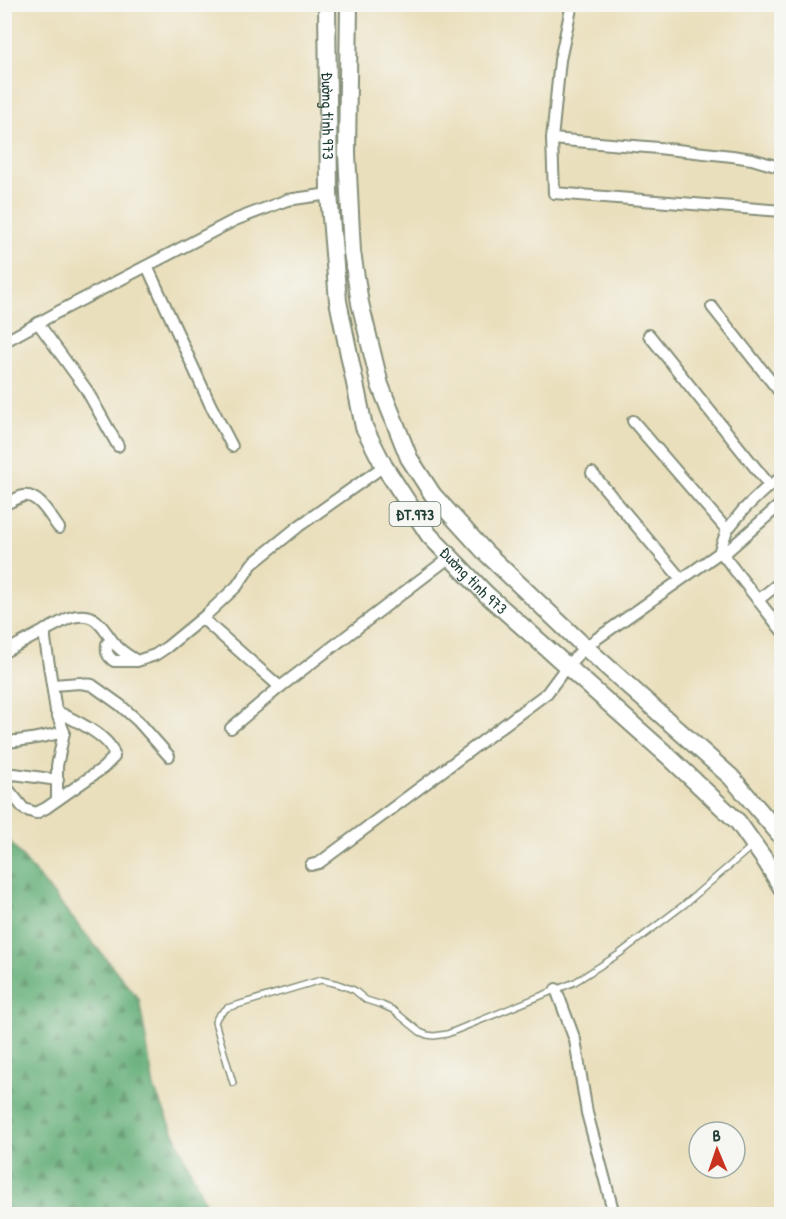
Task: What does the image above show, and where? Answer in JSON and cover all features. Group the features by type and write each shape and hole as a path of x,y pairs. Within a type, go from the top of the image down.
{"main road":[{"name":"Đường tỉnh 973","path":"327,4 329,194 338,301 364,427 384,466 429,536 486,594 667,755 738,822 782,888"},
{"name":"Đường tỉnh 973","path":"349,4 346,153 352,252 360,303 380,385 409,458 433,495 485,552 585,647 731,777 782,837"},
{"path":"330,211 350,211"}],"street":[{"path":"572,4 560,60 552,139 554,193 782,211"},
{"path":"552,139 732,156 782,168"},
{"path":"5,339 235,220 287,200 329,194"},
{"path":"147,266 210,404 232,446"},
{"path":"712,307 782,395"},
{"path":"38,323 86,389 118,446"},
{"path":"649,336 771,486"},
{"path":"633,421 727,530"},
{"path":"4,652 69,618 80,615 91,616 105,629 115,644 107,644 106,652 114,662 137,661 155,655 206,615 237,586 252,564 299,526 384,466"},
{"path":"592,472 681,579"},
{"path":"721,554 727,530 744,509 782,477"},
{"path":"4,505 25,496 31,496 39,502 59,528"},
{"path":"311,865 319,863 547,693 585,647 681,579 721,554 782,503"},
{"path":"721,554 782,631"},
{"path":"231,728 280,687 450,557"},
{"path":"758,600 782,581"},
{"path":"204,620 280,687"},
{"path":"45,630 56,711 64,732 57,766 57,800"},
{"path":"53,685 80,682 92,685 138,721 169,756"},
{"path":"56,711 90,729 107,742 114,752 114,757 103,768 36,813 24,809 4,783 6,778 14,774 58,780"},
{"path":"4,742 46,737 64,732"},
{"path":"556,989 575,1040 588,1113 614,1215"}],"lane":[{"path":"233,1083 215,1022 227,1008 321,980 354,990 366,1000 393,1010 427,1035 447,1034 575,982 619,954 685,904 754,844"}],"green space":[{"path":"5,836 139,999 154,1088 210,1214 5,1214"}]}
